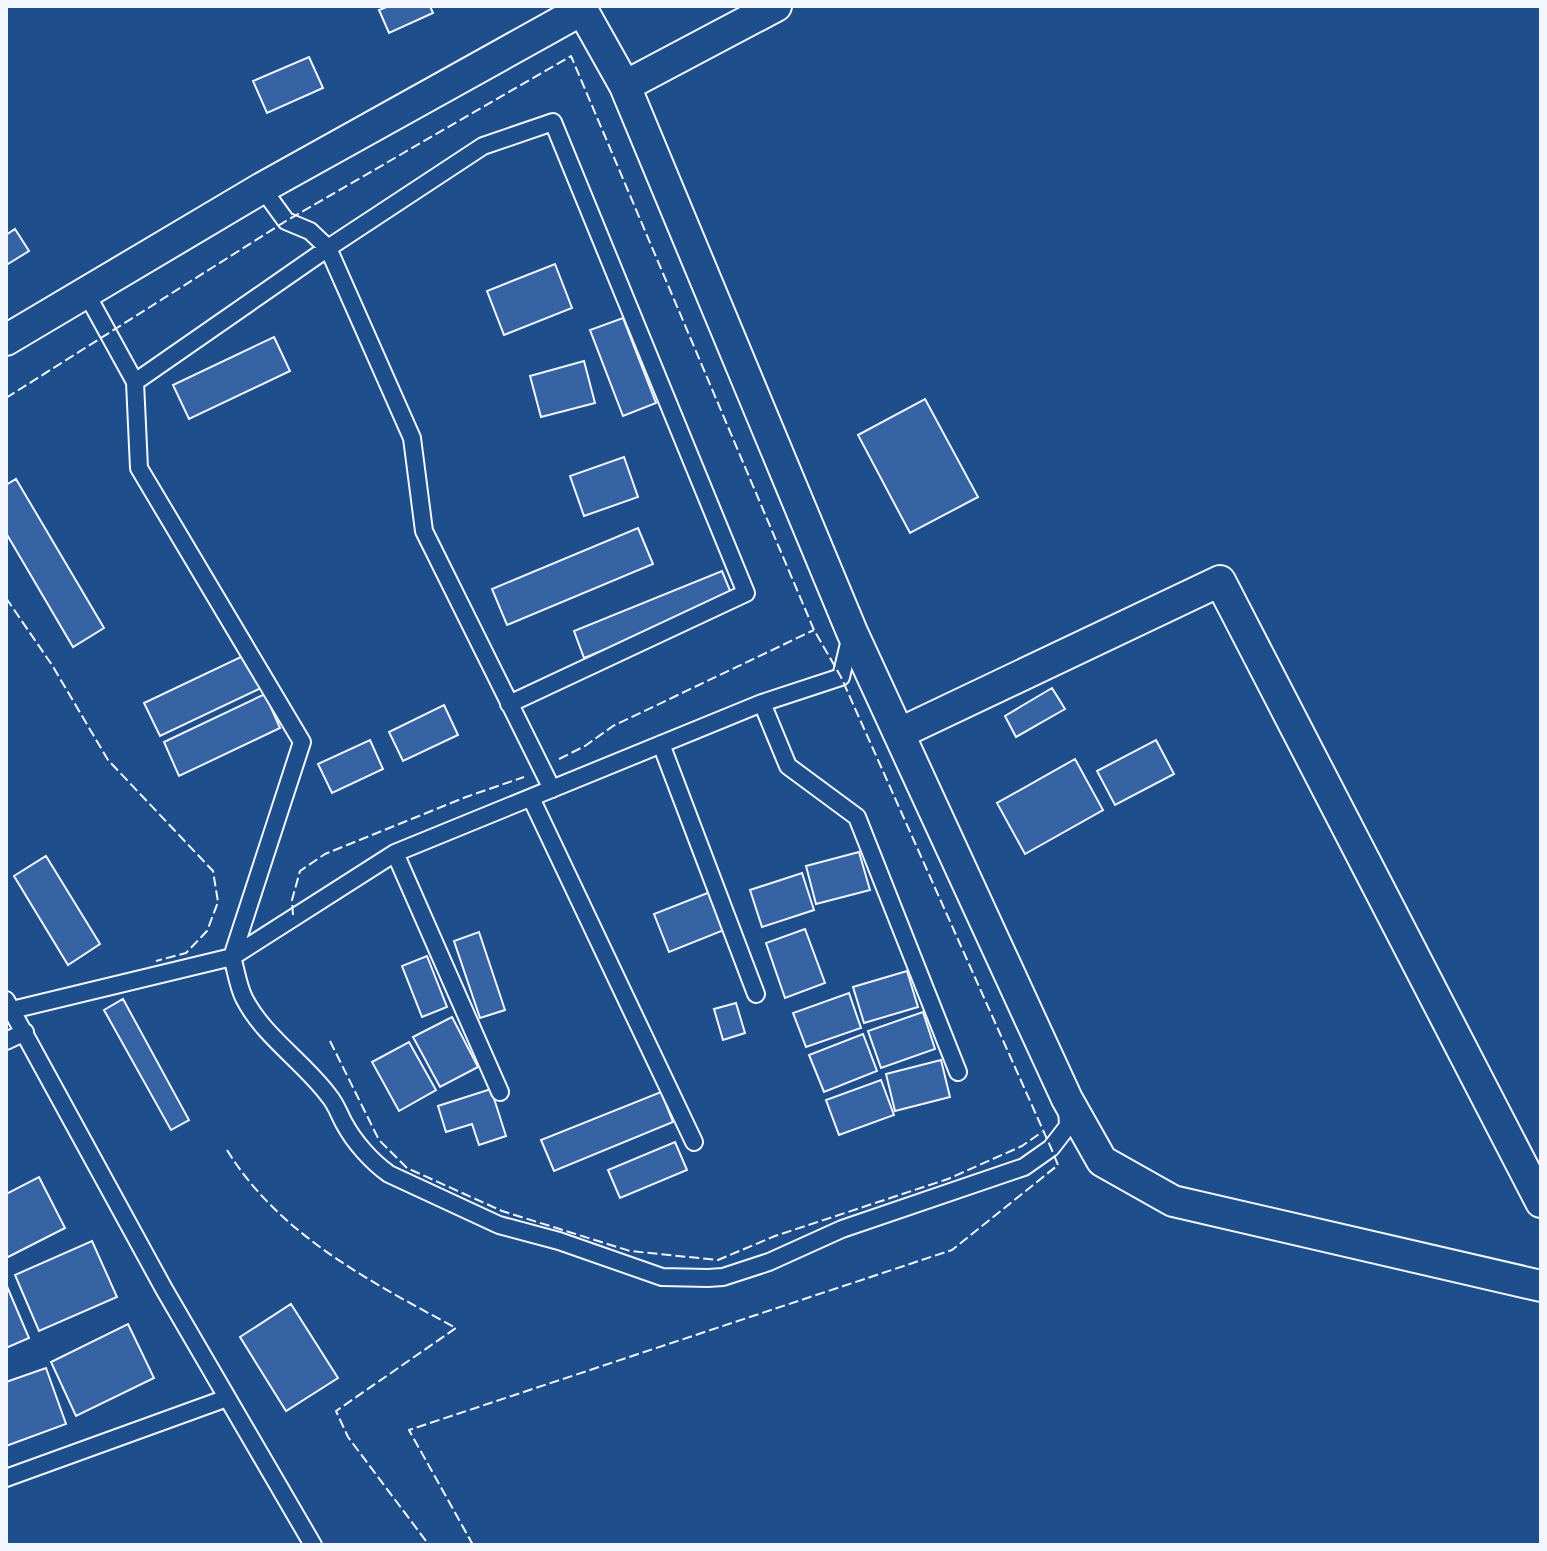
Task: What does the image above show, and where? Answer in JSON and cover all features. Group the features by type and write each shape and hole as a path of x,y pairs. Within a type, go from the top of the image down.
{"street":[{"path":"625,86 776,6"},
{"path":"6,340 262,188 581,8 625,86 852,632 1067,1099 1102,1161 1173,1201 1541,1286"},
{"path":"900,733 1220,581 1541,1202"}],"lane":[{"path":"135,382 328,248 483,146 553,122 746,593 509,704"},
{"path":"262,188 286,221 310,231 328,248 412,438 424,531 552,789"},
{"path":"85,291 135,382 139,468 302,742 232,957 245,1001 275,1040 299,1060 332,1099 345,1127 376,1164 389,1174 499,1225 559,1241 662,1277 693,1279 732,1274 769,1262 842,1229 1024,1167 1051,1148 1068,1126 1067,1099"},
{"path":"313,1545 157,1276 9,1005 232,957 395,853 762,703 841,677 852,632"},
{"path":"762,703 788,766 857,817 958,1072"},
{"path":"661,744 756,994"},
{"path":"531,798 694,1142"},
{"path":"395,853 500,1092"},
{"path":"6,1041 25,1032"},
{"path":"6,1478 227,1398"}],"building":[{"path":"389,6 430,6 433,13 389,33 379,10"},
{"path":"309,57 323,88 267,113 253,81"},
{"path":"15,229 29,251 8,264 6,235"},
{"path":"555,264 572,308 504,335 487,291"},
{"path":"623,318 656,403 623,416 590,330"},
{"path":"274,337 290,371 189,419 173,385"},
{"path":"584,361 595,403 541,417 530,376"},
{"path":"925,399 978,497 910,533 858,435"},
{"path":"624,457 638,497 584,516 570,476"},
{"path":"16,479 104,628 73,647 6,533 6,485"},
{"path":"638,528 653,564 507,625 492,589"},
{"path":"722,571 733,598 584,658 574,631"},
{"path":"245,655 261,688 160,736 144,703"},
{"path":"1052,688 1065,709 1016,737 1005,716"},
{"path":"265,694 280,728 179,776 164,742"},
{"path":"444,705 458,735 403,761 389,732"},
{"path":"370,740 383,769 332,793 318,764"},
{"path":"1156,740 1174,774 1115,805 1097,771"},
{"path":"1075,759 1103,810 1025,854 997,803"},
{"path":"859,852 870,890 816,904 806,866"},
{"path":"46,856 100,944 68,965 14,876"},
{"path":"802,873 814,910 762,927 750,890"},
{"path":"710,892 724,930 669,952 654,914"},
{"path":"805,929 825,983 785,998 766,943"},
{"path":"479,932 505,1010 480,1018 454,941"},
{"path":"427,956 447,1007 422,1017 402,966"},
{"path":"907,971 918,1007 864,1023 853,987"},
{"path":"849,993 861,1028 806,1047 793,1013"},
{"path":"123,999 189,1120 171,1130 104,1010"},
{"path":"736,1003 745,1033 723,1040 714,1009"},
{"path":"923,1012 935,1049 881,1068 868,1031"},
{"path":"452,1017 478,1067 440,1087 413,1037"},
{"path":"863,1034 877,1071 824,1092 809,1055"},
{"path":"409,1042 436,1090 399,1111 372,1062"},
{"path":"941,1060 950,1097 895,1111 886,1074"},
{"path":"881,1080 894,1115 839,1135 826,1100"},
{"path":"491,1089 506,1136 479,1145 472,1124 446,1132 438,1106"},
{"path":"661,1092 673,1122 554,1171 541,1140"},
{"path":"675,1142 687,1170 620,1198 608,1170"},
{"path":"39,1177 65,1228 6,1258 6,1194"},
{"path":"92,1241 117,1297 39,1331 15,1275"},
{"path":"6,1284 29,1338 6,1348"},
{"path":"291,1304 338,1378 286,1411 240,1337"},
{"path":"128,1324 154,1378 76,1416 51,1362"},
{"path":"46,1368 66,1424 6,1446 6,1382"}],"fence":[{"path":"6,398 286,221 571,56 814,630 841,677 1058,1165 952,1250 409,1430 473,1545"},
{"path":"6,598 52,665 108,760 213,871 218,902 207,931 186,953 156,961"},
{"path":"559,759 585,746 613,726 814,630"},
{"path":"293,915 292,900 300,871 325,854 524,777"},
{"path":"330,1041 379,1140 407,1168 502,1211 630,1251 718,1260 775,1236 948,1179 1022,1146 1042,1132"},
{"path":"227,1150 248,1180 300,1232 360,1274 456,1328 336,1411 348,1437 429,1545"}]}
